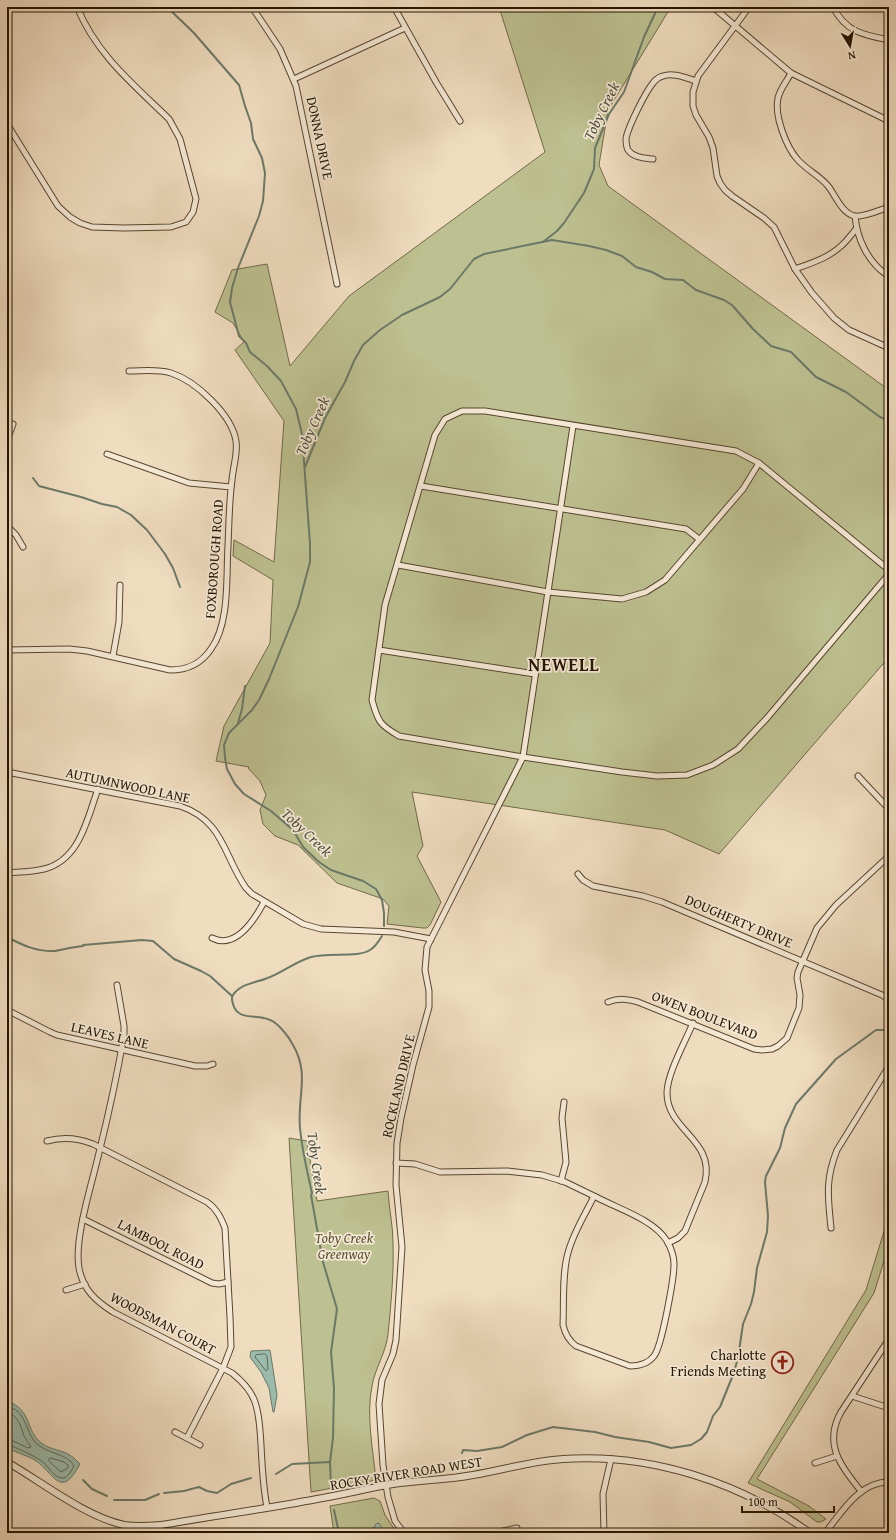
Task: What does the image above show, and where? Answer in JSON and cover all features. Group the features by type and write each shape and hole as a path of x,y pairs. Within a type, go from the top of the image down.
{"street":[{"path":"7,124 58,206 80,224 92,227 171,227 182,224 189,219 193,212 196,199 184,150 175,128 169,119 105,55 88,30 76,7"},
{"name":"DONNA DRIVE","path":"252,7 276,41 294,79 337,284"},
{"path":"394,7 460,121"},
{"path":"713,7 791,73 810,84 889,121"},
{"path":"749,7 696,81 693,96 698,119 713,148 720,183 732,196 764,218 774,227 796,269 812,293 834,318 849,330 889,348"},
{"path":"833,7 844,23 853,30 889,40"},
{"path":"294,79 405,28"},
{"path":"791,73 778,95 777,108 780,123 787,141 798,160 823,180 846,212 855,216 889,207"},
{"path":"653,160 633,155 628,150 626,142 630,127 651,86 654,81 665,75 674,75 696,81"},
{"path":"855,216 856,229 861,241 874,264 887,274"},
{"path":"796,269 820,260 834,252 843,245 856,229"},
{"name":"FOXBOROUGH ROAD","path":"7,650 87,651 170,670 179,670 200,662 211,649 221,629 224,612 231,487 236,441 230,425 212,400 198,388 179,376 162,372 129,371"},
{"path":"889,570 759,463 736,451 485,411 462,411 445,419 435,435 385,605 372,700 376,714 384,727 399,736 523,757 657,776 687,775 713,765 738,749 767,718 889,574"},
{"path":"7,440 13,424"},
{"name":"ROCKLAND DRIVE","path":"404,1533 396,1521 392,1511 386,1486 379,1404 382,1380 396,1340 400,1305 402,1247 398,1207 396,1163 397,1143 413,1065 429,1007 429,991 425,970 427,947 523,757 573,426"},
{"path":"107,454 189,483 231,487"},
{"path":"398,565 548,592 622,599 646,592 665,580 743,489 759,463"},
{"path":"420,486 686,529 699,539"},
{"path":"7,526 16,535 23,547"},
{"path":"113,656 119,622 120,585"},
{"path":"379,650 535,674"},
{"name":"AUTUMNWOOD LANE","path":"7,772 180,806 190,810 202,817 214,828 246,888 264,902 303,924 321,929 394,932 431,939"},
{"path":"858,776 889,809"},
{"path":"7,873 44,870 65,859 80,838 98,789"},
{"name":"OWEN BOULEVARD","path":"608,1002 626,999 638,1002 754,1049 768,1050 778,1046 787,1038 799,1008 800,995 797,978 810,942 826,916 836,905 889,856"},
{"name":"DOUGHERTY DRIVE","path":"578,874 583,880 593,886 623,891 662,902 882,995 889,1000"},
{"path":"212,938 225,941 242,932 255,917 264,902"},
{"name":"WOODSMAN COURT","path":"117,985 124,1026 121,1049 101,1147 79,1238 79,1269 90,1294 98,1303 223,1368 240,1380 249,1391 255,1402 259,1424 267,1508"},
{"name":"LEAVES LANE","path":"7,1010 50,1032 195,1066 207,1066 213,1064"},
{"path":"668,1242 678,1238 685,1231 707,1175 706,1162 701,1149 674,1117 667,1098 669,1082 693,1023"},
{"path":"831,1228 828,1183 832,1162 837,1150 889,1066"},
{"path":"561,1181 566,1162 562,1118 564,1102"},
{"path":"46,1141 73,1138 101,1147 207,1202 214,1207 225,1228 231,1340 229,1352 223,1368 187,1438"},
{"path":"396,1163 415,1164 440,1172 525,1172 542,1175 561,1181 594,1196 652,1226 668,1242 672,1252 674,1267 660,1346 654,1356 644,1364 637,1366 630,1366 576,1346 568,1338 563,1325 567,1259 572,1242 594,1196"},
{"name":"LAMBOOL ROAD","path":"84,1219 212,1283 219,1284 228,1282"},
{"path":"66,1290 85,1284"},
{"path":"861,1491 842,1466 837,1456 833,1437 835,1425 889,1339"},
{"path":"852,1396 889,1408"},
{"path":"175,1432 200,1445"},
{"path":"815,1463 837,1456"},
{"name":"ROCKY RIVER ROAD WEST","path":"7,1462 71,1501 102,1517 112,1522 131,1526 158,1525 267,1508 420,1480 474,1475 506,1467 554,1460 590,1458 611,1459 650,1464 679,1470 710,1480 760,1502 788,1517 810,1533"},
{"path":"604,1533 603,1494 611,1459"},
{"path":"825,1533 861,1491 877,1484 889,1482"},
{"path":"158,1525 159,1533"},
{"path":"493,1533 517,1528"}],"green space":[{"path":"499,7 671,7 608,110 599,165 608,186 889,390 889,657 719,854 665,830 412,792 423,846 417,856 441,902 430,925 427,928 423,928 387,924 389,906 383,899 337,883 298,845 275,836 263,824 260,810 266,795 260,781 248,768 249,767 216,761 224,726 270,643 273,580 233,556 234,540 274,562 284,421 235,350 244,342 233,323 215,312 232,270 267,264 290,366 349,296 545,152"},
{"name":"Toby Creek Greenway","path":"289,1138 307,1141 317,1201 388,1191 393,1236 393,1277 387,1341 373,1379 370,1397 370,1421 376,1480 311,1492"},
{"path":"889,1215 889,1245 874,1293 757,1479 809,1506 826,1519 821,1522 817,1522 790,1502 748,1483 866,1290"},
{"path":"374,1498 380,1501 385,1515 397,1533 334,1533 330,1506"}],"water":[{"path":"270,1350 277,1395 274,1412 269,1388 261,1372 250,1357 251,1351"},
{"path":"12,1403 22,1411 35,1436 42,1444 70,1455 80,1464 67,1481 62,1482 57,1480 33,1459 7,1448 7,1404"},
{"path":"379,1523 385,1533 375,1533 374,1528 376,1524"}],"waterway":[{"name":"Toby Creek","path":"167,7 194,33 239,85 251,123 253,139 262,158 265,173 263,201 259,216 238,268 232,288 230,302 239,336 246,343 250,352 267,366 281,381 296,409 302,434 310,562 298,607 269,679 259,700 252,710 229,733 224,745 227,769 235,784 244,794 271,811 293,830 303,847 319,862 331,870 363,881 376,889 382,900 384,926"},
{"name":"Toby Creek","path":"543,242 557,231 564,223 584,193 594,169 595,148 609,114 624,92 644,37 658,7"},
{"path":"305,467 325,418 363,345 380,330 402,315 440,297 450,289 474,259 484,254 552,240 606,250 622,256 636,267 652,272 665,279 683,280 696,290 724,300 732,305 753,329 771,346 791,352 816,377 846,392 880,417 889,421"},
{"path":"33,478 39,486 117,507 131,515 147,530 165,554 173,568 180,587"},
{"path":"238,723 242,709 245,686"},
{"name":"Toby Creek","path":"331,1487 330,1462 333,1438 334,1388 331,1352 337,1309 323,1262 311,1195 312,1193 302,1144 300,1128 302,1086 301,1066 298,1056 285,1032 274,1022 268,1019 240,1013 236,1010 232,998 239,988 271,977 311,957 358,954 370,950 382,936"},
{"path":"7,937 18,943 48,951 83,945 142,940 153,941 174,959 210,976 232,996"},
{"path":"462,1453 463,1450 477,1451 502,1447 527,1435 553,1427 595,1432 615,1437 649,1442 671,1448 691,1445 701,1439 707,1432 713,1416 720,1407 738,1358 743,1324 751,1304 757,1268 767,1232 768,1216 765,1182 766,1176 780,1148 785,1128 796,1104 836,1059 876,1030 889,1030"},
{"path":"276,1474 292,1464 330,1462"},
{"path":"164,1493 184,1491 199,1487 207,1491 217,1493 231,1484 251,1478"},
{"path":"83,1480 92,1489 107,1496"},
{"path":"114,1500 145,1500 159,1494"},
{"name":"Toby Creek","path":"334,1510 339,1533"}],"place":[{"name":"Charlotte Friends Meeting","path":"782,1363"}],"district":[{"name":"NEWELL","path":"564,664"}]}
